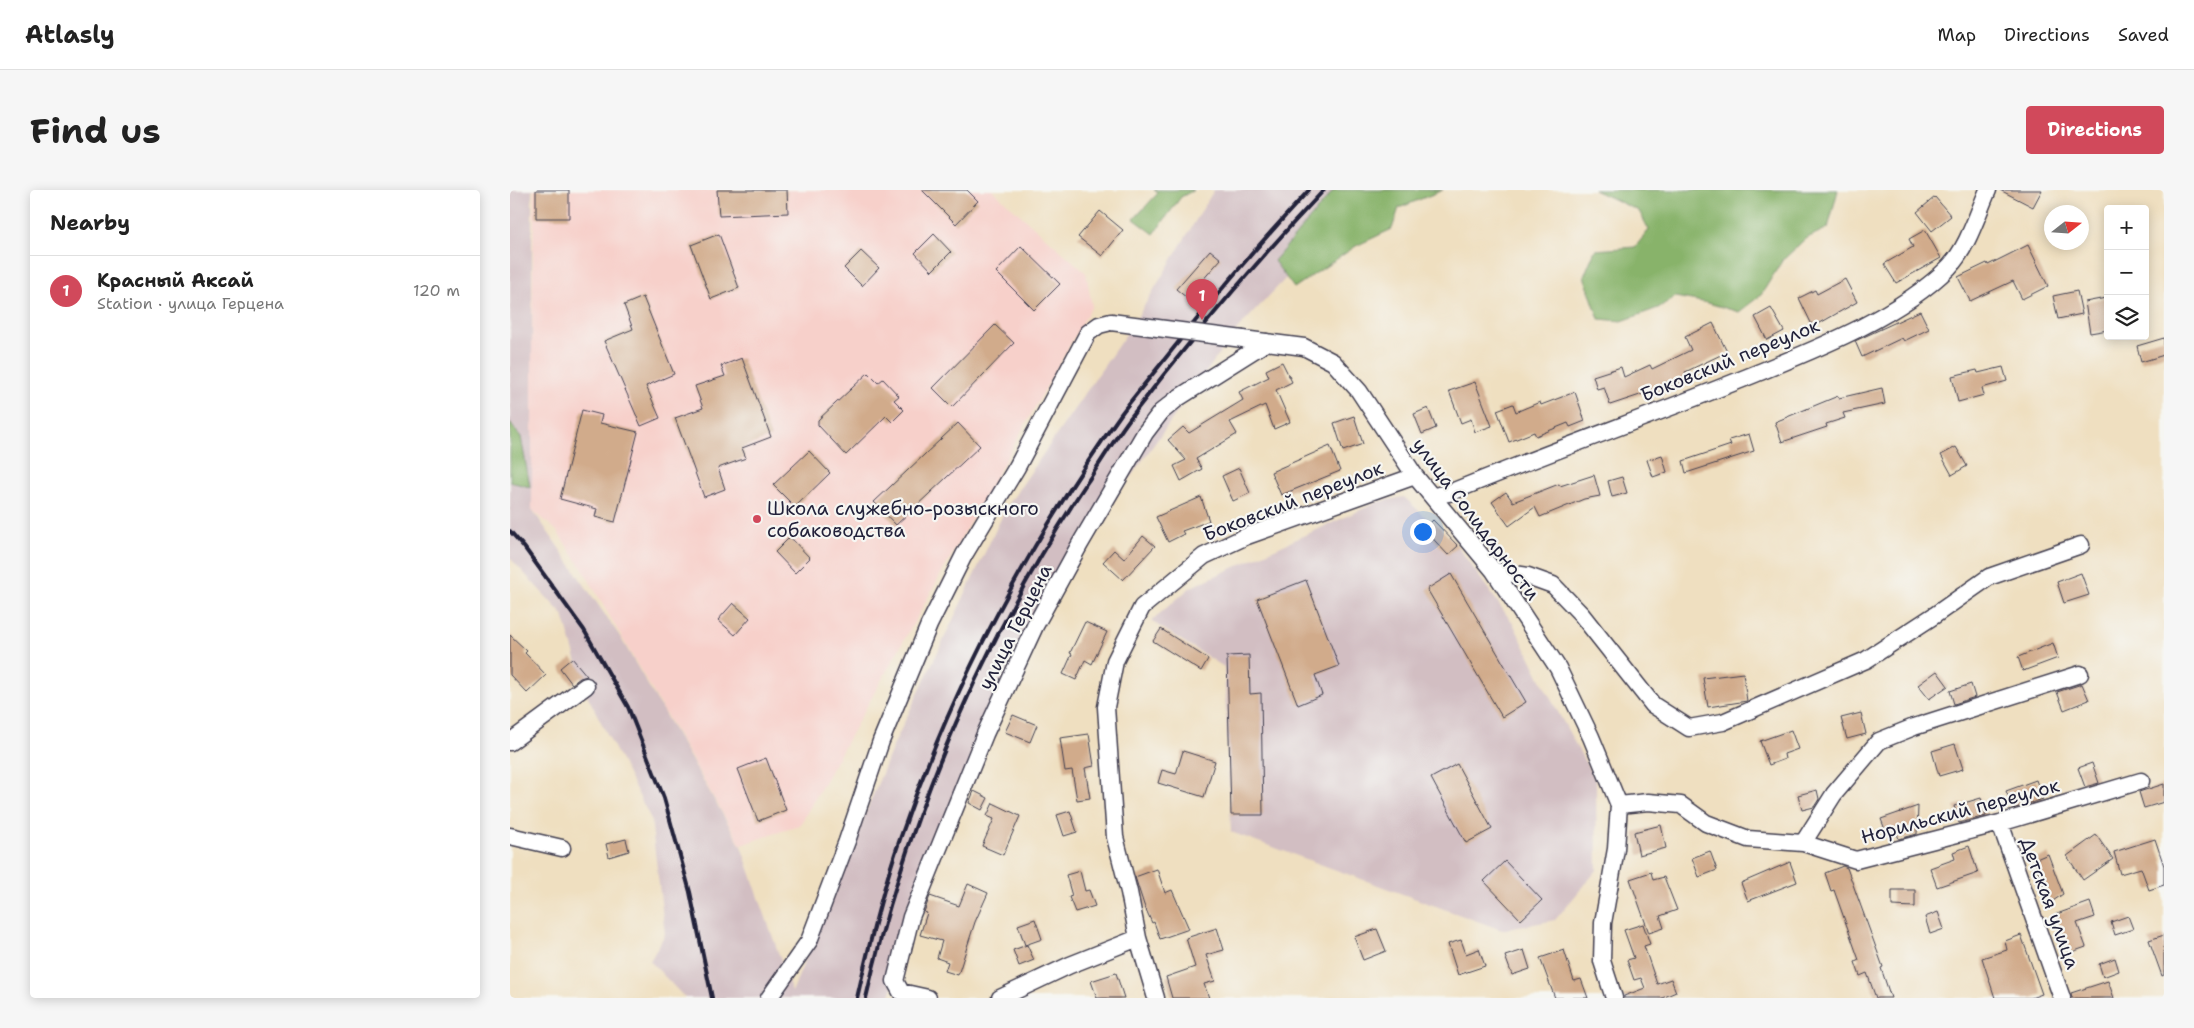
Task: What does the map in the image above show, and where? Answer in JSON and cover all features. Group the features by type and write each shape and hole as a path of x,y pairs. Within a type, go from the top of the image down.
{"street":[{"name":"Боковский переулок","path":"1433,496 1449,493 1711,392 1801,355 1880,316 1924,290 1951,265 1964,245 1988,190"},
{"name":"улица Солидарности","path":"769,998 809,941 847,840 881,740 934,616 964,555 1016,467 1088,334 1099,325 1110,322 1304,347 1333,362 1359,391 1416,476 1494,571 1558,668 1591,737 1619,805 1616,849 1603,923 1602,961 1614,998"},
{"name":"улица Герцена","path":"928,998 901,992 895,981 911,917 986,734 1035,626 1080,544 1145,433 1162,412 1178,398 1267,342"},
{"name":"Боковский переулок","path":"1138,938 1129,892 1115,838 1106,707 1115,661 1142,607 1204,556 1247,536 1416,476"},
{"path":"1494,571 1528,576 1553,585 1581,614 1653,705 1689,728 1723,722 1866,660 1935,615 1988,577 2081,545"},
{"path":"1802,842 1834,794 1879,741 1914,727 2080,674"},
{"path":"510,742 586,686"},
{"name":"Норильский переулок","path":"1619,805 1648,802 1681,805 1706,823 1748,839 1802,842 1856,860 2000,823 2141,781"},
{"name":"Детская улица","path":"2000,823 2062,998"},
{"path":"510,836 562,848"},
{"path":"1000,998 1070,965 1138,938 1156,998"}],"shaded area":[{"path":"510,190 532,190 532,509 619,635 741,846 792,992 894,744 1006,508 1135,321 1214,190 1369,190 1234,333 1081,546 965,778 889,998 685,998 650,961 665,934 651,819 586,693 563,615 510,558"},
{"name":"Школа служебно-розыскного собаководства","path":"534,190 992,190 1086,273 1092,306 800,825 741,845 582,568 556,530 530,508"},
{"path":"1404,497 1458,547 1514,625 1545,688 1596,782 1597,870 1555,920 1502,930 1231,832 1224,667 1151,621 1191,587 1378,502"}],"green space":[{"path":"1154,190 1194,190 1181,197 1154,234 1134,219 1158,193"},
{"path":"1334,190 1443,190 1399,208 1392,229 1356,246 1294,288 1274,261"},
{"path":"1594,190 1838,190 1828,228 1805,239 1782,261 1761,295 1739,312 1708,303 1675,297 1658,308 1622,321 1599,319 1584,276 1595,250 1635,247 1649,230 1639,211"},
{"path":"510,423 521,437 530,487 510,482"}],"building":[{"path":"536,190 569,190 569,218 536,218"},
{"path":"717,190 787,190 788,213 719,216"},
{"path":"922,190 967,190 978,201 956,224"},
{"path":"2000,190 2042,190 2033,207"},
{"path":"1935,197 1951,216 1932,231 1917,212"},
{"path":"1100,211 1123,230 1102,256 1078,237"},
{"path":"1925,230 1941,258 1896,283 1884,264 1913,247 1909,239"},
{"path":"719,234 739,288 711,299 691,245"},
{"path":"934,234 951,252 932,271 915,253"},
{"path":"2028,245 2048,286 2022,299 2013,281 1970,301 1958,277 1987,263 1988,265"},
{"path":"1021,246 1060,284 1034,310 996,272"},
{"path":"1210,250 1221,259 1187,298 1176,289"},
{"path":"861,251 879,268 862,286 844,268"},
{"path":"1845,279 1857,302 1813,327 1799,298 1815,290 1817,294"},
{"path":"2077,291 2082,314 2058,319 2053,296"},
{"path":"643,297 674,374 646,386 660,418 641,426 604,341 633,329 624,305"},
{"path":"2104,298 2104,331 2090,333 2085,302"},
{"path":"1771,308 1784,331 1767,340 1755,317"},
{"path":"1920,311 1929,329 1904,341 1902,338 1862,357 1855,341"},
{"path":"1713,323 1727,352 1685,372 1688,378 1648,398 1646,393 1610,405 1604,387 1597,389 1593,376 1621,367 1624,377 1650,365 1652,369 1691,350 1685,337"},
{"path":"995,325 1014,343 952,407 933,388"},
{"path":"2164,338 2164,355 2141,362 2137,346"},
{"path":"742,358 771,437 742,448 746,458 718,468 725,489 704,497 675,418 703,408 695,386 725,376 721,366"},
{"path":"1282,362 1292,382 1276,390 1290,422 1274,429 1265,405 1230,422 1237,434 1196,459 1202,469 1181,481 1174,466 1186,460 1168,440 1183,427 1189,433 1243,400 1239,392 1269,377 1266,370"},
{"path":"2003,367 2007,381 1982,388 1984,395 1958,402 1952,376 1977,370 1978,373"},
{"path":"868,373 878,383 883,379 899,396 894,400 904,410 892,422 886,416 846,455 818,425 818,420"},
{"path":"1475,382 1492,426 1475,432 1471,419 1461,423 1449,391"},
{"path":"1882,388 1885,404 1843,413 1845,418 1826,424 1827,427 1782,442 1775,422 1838,396 1839,398"},
{"path":"1575,392 1585,421 1570,427 1568,423 1536,436 1534,432 1509,442 1497,410 1513,404 1516,412 1540,402 1541,405"},
{"path":"1428,408 1436,428 1422,434 1414,414"},
{"path":"582,410 602,415 600,423 638,432 615,522 595,517 597,509 560,499"},
{"path":"1354,416 1363,444 1343,451 1334,423"},
{"path":"958,423 980,446 896,525 874,502"},
{"path":"1749,434 1754,451 1686,473 1683,461 1731,445 1729,440"},
{"path":"1330,446 1340,471 1281,495 1271,472"},
{"path":"1956,447 1967,466 1952,475 1941,455"},
{"path":"809,451 830,473 795,507 773,485"},
{"path":"1662,455 1667,472 1653,477 1647,460"},
{"path":"1239,468 1250,493 1233,501 1222,476"},
{"path":"1594,475 1600,496 1584,499 1540,517 1535,507 1509,526 1492,502 1506,492 1513,502 1559,484 1560,486"},
{"path":"1622,477 1627,493 1612,497 1608,481"},
{"path":"1201,497 1209,521 1182,531 1184,534 1168,542 1156,517"},
{"path":"1433,520 1458,546 1448,555 1424,529"},
{"path":"1143,536 1155,546 1123,580 1103,562 1114,550 1124,559"},
{"path":"790,537 810,558 795,573 775,552"},
{"path":"2081,573 2089,595 2064,603 2057,582"},
{"path":"1451,574 1526,702 1502,717 1427,589"},
{"path":"1306,580 1339,666 1315,675 1322,695 1298,705 1257,599"},
{"path":"733,603 750,618 735,635 718,620"},
{"path":"1085,622 1107,632 1092,664 1085,660 1076,680 1063,674 1072,654 1070,653"},
{"path":"1161,629 1208,659 1201,671 1153,641"},
{"path":"510,635 527,651 525,653 546,675 527,693 510,675"},
{"path":"2053,643 2058,658 2023,671 2018,657"},
{"path":"1249,655 1250,694 1261,693 1263,815 1231,815 1227,656"},
{"path":"572,658 587,676 580,678 572,684 560,668"},
{"path":"1937,671 1948,686 1929,699 1918,685"},
{"path":"1743,673 1747,701 1708,707 1703,678"},
{"path":"1971,684 1975,697 1954,704 1950,691"},
{"path":"2082,684 2089,700 2064,710 2057,692"},
{"path":"1861,713 1866,734 1847,739 1841,718"},
{"path":"1013,715 1037,725 1030,742 1005,732"},
{"path":"1791,730 1798,749 1784,754 1785,759 1769,765 1760,741"},
{"path":"1089,734 1094,766 1085,768 1090,798 1077,800 1072,770 1065,771 1060,738"},
{"path":"1955,744 1963,769 1939,776 1932,751"},
{"path":"1183,751 1215,761 1204,797 1158,783 1162,770 1176,774"},
{"path":"766,758 786,810 758,821 738,769"},
{"path":"2092,763 2099,783 2085,787 2078,768"},
{"path":"1457,764 1492,829 1466,843 1431,778"},
{"path":"2036,780 2043,799 2013,809 2006,791"},
{"path":"2164,784 2164,802 2144,808 2139,792"},
{"path":"1817,790 1819,799 1814,807 1802,810 1798,795"},
{"path":"974,791 988,798 982,810 969,803"},
{"path":"1981,798 1986,816 1959,823 1954,806"},
{"path":"993,803 1020,816 1003,855 982,846 994,819 987,816"},
{"path":"1918,806 1917,834 1899,839 1896,831 1887,835 1881,819"},
{"path":"1070,811 1077,832 1064,836 1057,815"},
{"path":"1661,825 1666,848 1639,855 1634,832"},
{"path":"2096,835 2113,859 2083,880 2067,856"},
{"path":"626,839 629,851 609,857 606,844"},
{"path":"2155,839 2164,866 2164,885 2149,890 2141,868 2120,874 2114,852"},
{"path":"1969,846 1978,873 1937,887 1930,868 1955,859 1953,852"},
{"path":"1710,851 1717,870 1699,877 1692,858"},
{"path":"2048,854 2063,894 2050,903 2034,860"},
{"path":"1505,861 1542,900 1521,920 1484,881"},
{"path":"1790,862 1797,882 1748,901 1741,883"},
{"path":"1843,866 1847,868 1883,967 1881,968 1891,998 1876,998 1867,973 1860,976 1855,962 1859,960 1834,890 1831,891 1825,873"},
{"path":"1157,869 1165,893 1172,890 1189,929 1160,939 1154,922 1152,923 1144,905 1135,877"},
{"path":"1080,871 1085,891 1089,890 1095,906 1075,912 1069,897 1072,896 1066,875"},
{"path":"1651,872 1653,880 1664,877 1677,910 1660,916 1664,928 1649,933 1630,879"},
{"path":"968,884 988,893 975,922 958,975 945,971 948,962 937,958 942,941 920,935 927,913 924,912 930,896 959,906"},
{"path":"1892,890 1915,890 1915,907 1892,906"},
{"path":"2090,902 2095,917 2077,923 2086,947 2069,953 2054,915"},
{"path":"1938,912 1944,929 1930,934 1925,917"},
{"path":"2128,916 2133,929 2115,935 2111,922"},
{"path":"1035,919 1042,939 1025,945 1018,925"},
{"path":"1643,924 1650,944 1644,946 1657,984 1671,979 1676,992 1662,998 1624,998 1624,996 1645,988 1641,978 1634,980 1627,960 1634,958 1624,930"},
{"path":"1217,928 1224,950 1206,955 1215,981 1204,984 1209,998 1172,998 1166,977 1195,967 1186,938"},
{"path":"1377,929 1386,951 1363,960 1354,937"},
{"path":"2021,935 2042,994 2031,998 1995,998 1982,958 2007,950 2005,941"},
{"path":"2164,935 2164,975 2162,976 2149,940"},
{"path":"1461,940 1466,954 1479,949 1485,966 1458,975 1448,944"},
{"path":"1027,945 1034,960 1019,966 1013,950"},
{"path":"1524,950 1530,969 1512,975 1505,956"},
{"path":"1564,950 1574,981 1581,979 1588,998 1555,998 1540,958"},
{"path":"2115,958 2119,971 2103,977 2099,964"},
{"path":"1116,973 1124,998 1097,998 1091,981"},
{"path":"2108,981 2114,998 2072,998 2071,993"}],"railway":[{"path":"857,998 887,878 921,782 968,672 1024,566 1087,463 1121,414 1219,292 1309,190"},
{"path":"866,998 903,862 953,731 982,667 1048,544 1131,417 1224,301 1324,190"},
{"path":"510,531 524,547 584,630 628,707 664,798 690,892 712,998"}],"place":[{"name":"Красный Аксай","path":"1202,320"},
{"name":"Школа служебно-розыскного собаководства","path":"757,519"}]}
